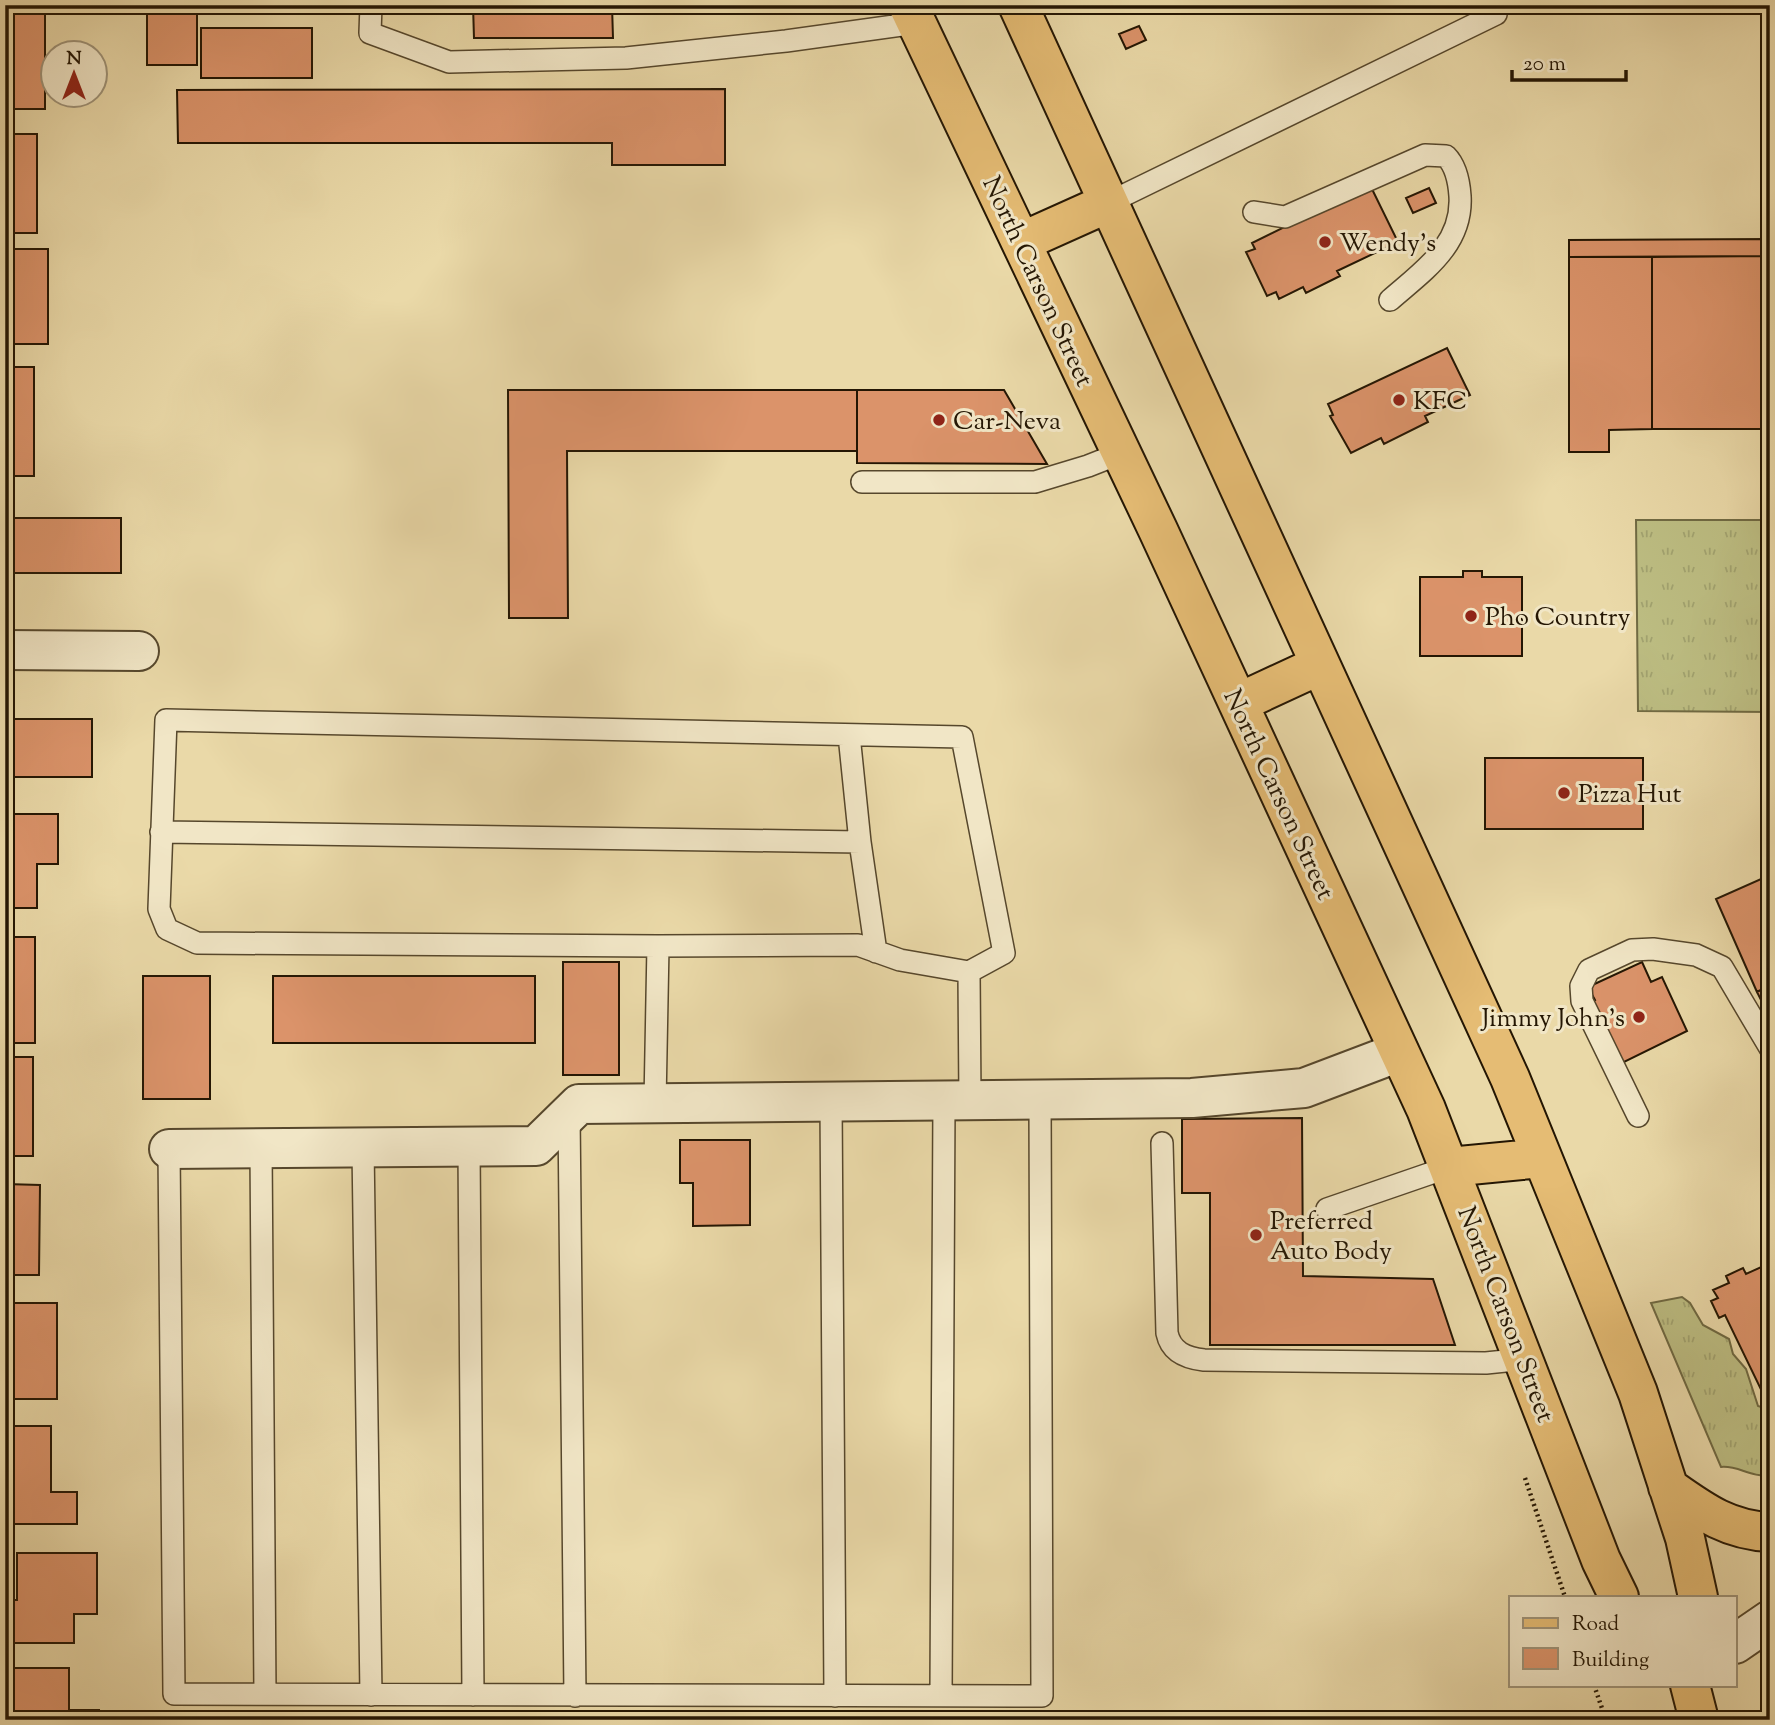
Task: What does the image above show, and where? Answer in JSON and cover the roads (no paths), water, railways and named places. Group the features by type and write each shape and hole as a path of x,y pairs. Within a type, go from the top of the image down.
{"main road":[{"path":"1018,5 1510,1078 1638,1392 1685,1538 1698,1596"},
{"name":"North Carson Street","path":"912,14 1121,453 1399,1052 1449,1167 1601,1559 1619,1596"},
{"path":"1021,242 1108,203"},
{"path":"1238,703 1320,665"},
{"path":"1449,1167 1542,1158"},
{"path":"1668,1487 1706,1514 1743,1531 1770,1532"},
{"path":"1690,1686 1699,1720"}],"street":[{"path":"5,650 139,651"},
{"path":"169,1149 536,1146 579,1104 1192,1098 1304,1088 1399,1052"},
{"path":"1736,1643 1770,1620"}],"lane":[{"path":"371,5 370,33 449,62 626,58 786,41 912,14"},
{"path":"1108,203 1496,14"},
{"path":"1254,212 1285,216 1425,155 1446,156 1452,163 1459,184 1461,212 1457,230 1438,258 1390,300"},
{"path":"862,482 1035,481 1088,466 1121,453"},
{"path":"166,720 962,737 1004,953 969,972 900,960 858,946 197,943 167,929 159,909 162,832 166,720"},
{"path":"849,734 860,842 876,952"},
{"path":"162,832 860,842"},
{"path":"655,1103 658,946"},
{"path":"1638,1116 1582,1001 1581,986 1589,970 1632,950 1653,949 1696,955 1722,967 1770,1048"},
{"path":"941,1696 957,1100 969,972"},
{"path":"169,1149 174,1695 1042,1696 1040,1099"},
{"path":"831,1101 835,1696"},
{"path":"569,1114 575,1696"},
{"path":"1162,1143 1167,1333 1172,1345 1183,1355 1204,1360 1231,1361 1486,1363 1525,1359"},
{"path":"469,1147 473,1695"},
{"path":"261,1148 265,1695"},
{"path":"363,1148 371,1695"},
{"path":"1327,1209 1449,1167"}],"place":[{"name":"Wendy's","path":"1325,242"},
{"name":"KFC","path":"1399,400"},
{"name":"Car-Neva","path":"939,420"},
{"name":"Pho Country","path":"1471,616"},
{"name":"Pizza Hut","path":"1564,793"},
{"name":"Jimmy John's","path":"1639,1017"},
{"name":"Preferred Auto Body","path":"1256,1235"}]}
